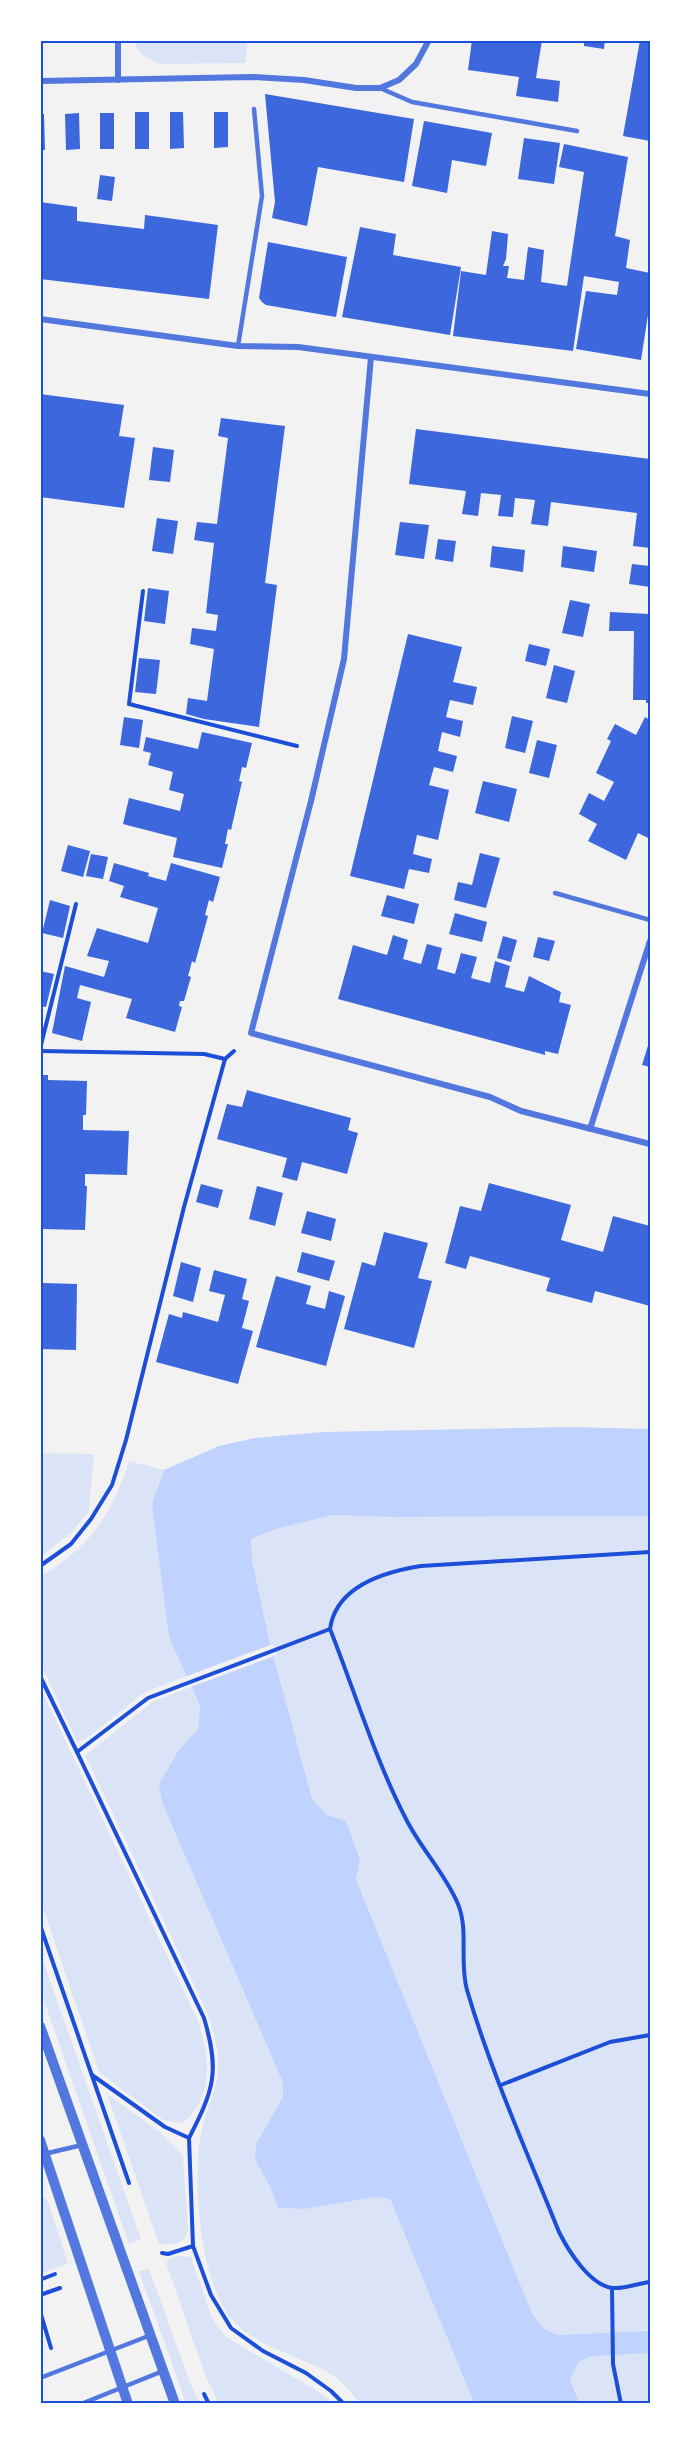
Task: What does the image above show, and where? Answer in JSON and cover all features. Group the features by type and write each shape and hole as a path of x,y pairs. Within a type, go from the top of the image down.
{"street":[{"path":"118,40 118,80"},
{"path":"40,81 252,77 304,80 356,88 380,88 399,80 416,64 429,40"},
{"path":"40,319 238,346 298,347 651,394"},
{"path":"371,357 344,659 251,1033 490,1096 521,1111 651,1144"},
{"path":"590,1129 651,941"},
{"path":"40,2026 175,2403"},
{"path":"40,2140 128,2403"}],"lane":[{"path":"380,88 412,102 577,131"},
{"path":"238,346 262,196 254,109"},
{"path":"555,893 651,920"},
{"path":"43,2154 82,2145"},
{"path":"40,2378 151,2335"},
{"path":"81,2403 163,2371"}],"path":[{"path":"143,591 129,704 322,753"},
{"path":"76,904 40,1050 204,1054 225,1059"},
{"path":"40,1566 71,1544 91,1519 112,1485 126,1440 184,1207 225,1059 251,1033"},
{"path":"651,1552 421,1566 398,1570 355,1589 332,1613 330,1629 394,1795 407,1822 447,1881 459,1906 464,1979 476,2023 569,2252 583,2270 612,2288 651,2282"},
{"path":"77,1752 148,1698 177,1685 330,1629"},
{"path":"40,1676 204,2018 212,2047 214,2063 212,2082 200,2117 189,2138 193,2246 211,2295 231,2328 262,2350 306,2373 344,2403"},
{"path":"40,1925 130,2184"},
{"path":"501,2085 610,2042 651,2035"},
{"path":"92,2075 165,2127 189,2138"},
{"path":"162,2253 168,2254 193,2246"},
{"path":"612,2288 613,2364 621,2403"}],"shaded area":[{"path":"133,41 248,41 245,63 161,64 144,56"},
{"path":"41,1453 94,1454 89,1511 71,1533 41,1556"},
{"path":"129,1461 164,1470 152,1504 187,1676 145,1692 87,1738 77,1742 41,1664 41,1576 73,1554 97,1528 115,1497"},
{"path":"333,1515 392,1517 650,1516 650,2403 579,2403 548,2332 541,2327 531,2311 356,1879 360,1860 327,1815 312,1800 269,1639 252,1560 251,1539 276,1529"},
{"path":"191,1687 200,1706 198,1729 178,1751 162,1802 283,2083 283,2097 256,2144 255,2159 278,2208 305,2209 376,2197 390,2199 474,2403 360,2403 335,2377 250,2336 229,2316 219,2299 205,2255 198,2205 200,2138 217,2080 218,2069 213,2030 206,2010 85,1755 154,1701"},
{"path":"41,1689 198,2021 205,2049 207,2075 201,2100 183,2123 163,2120 99,2072 41,1902"},
{"path":"40,1952 141,2239 129,2244 41,1992"},
{"path":"107,2094 160,2132 183,2156 188,2231 180,2242 159,2244"},
{"path":"41,2196 47,2199 68,2264 41,2273"},
{"path":"191,2257 212,2319 226,2337 324,2395 333,2403 219,2403 206,2377 166,2263 171,2258"},
{"path":"149,2269 191,2385 200,2403 186,2403 139,2271"}],"water":[{"path":"570,1427 650,1429 650,1516 392,1517 333,1515 276,1529 251,1539 252,1560 269,1639 312,1799 327,1815 346,1821 360,1860 356,1879 531,2311 542,2327 560,2335 650,2331 650,2353 593,2356 579,2361 570,2380 579,2403 474,2403 390,2199 376,2197 305,2209 278,2208 255,2159 256,2144 283,2097 283,2083 162,1802 159,1785 178,1751 198,1729 200,1706 169,1637 152,1504 164,1470 219,1446 255,1438 323,1432"}],"pier":[{"path":"273,1644 277,1655 188,1688 184,1677"}],"building":[{"path":"472,40 542,40 536,78 560,81 558,102 516,96 519,77 468,70"},
{"path":"584,40 605,40 604,49 584,46"},
{"path":"640,40 650,40 650,141 623,136"},
{"path":"265,94 414,119 404,182 318,167 307,226 272,218 275,202"},
{"path":"135,112 149,112 149,149 135,149"},
{"path":"170,112 183,112 184,148 170,149"},
{"path":"214,112 228,112 228,147 214,148"},
{"path":"79,113 80,149 66,150 65,114"},
{"path":"100,113 114,113 114,149 100,149"},
{"path":"40,114 44,114 45,150 40,150"},
{"path":"424,121 492,133 486,166 452,160 447,193 412,186"},
{"path":"524,138 560,143 554,184 518,179"},
{"path":"564,144 628,157 615,236 630,240 626,268 650,273 650,302 641,360 576,349 586,291 617,295 619,282 584,276 573,351 453,336 461,271 486,275 492,231 508,234 506,259 503,266 509,266 507,278 524,280 528,247 544,250 541,282 567,286 584,172 559,167"},
{"path":"100,175 115,177 112,201 97,199"},
{"path":"40,202 77,207 77,221 144,229 145,215 218,225 209,299 40,279"},
{"path":"360,227 396,234 393,255 461,267 450,335 342,317"},
{"path":"268,242 347,257 336,317 266,305 262,302 259,298"},
{"path":"40,394 124,405 119,436 135,438 124,508 40,497"},
{"path":"221,418 285,426 265,583 277,585 259,727 186,714 188,698 207,701 214,649 190,644 192,628 216,631 218,615 206,613 214,543 194,540 197,522 217,524 228,438 218,436"},
{"path":"416,429 650,459 650,548 633,546 637,513 551,502 548,526 531,524 535,500 515,498 513,517 498,516 501,495 481,493 478,516 462,514 466,491 409,484"},
{"path":"153,447 174,450 170,482 149,480"},
{"path":"157,518 178,521 173,554 152,551"},
{"path":"400,522 429,525 424,559 395,555"},
{"path":"438,539 456,541 453,562 435,559"},
{"path":"492,546 525,550 523,572 490,567"},
{"path":"563,546 597,551 594,572 561,567"},
{"path":"632,564 650,566 650,587 629,584"},
{"path":"148,588 169,591 165,624 144,621"},
{"path":"570,600 590,604 583,637 562,633"},
{"path":"610,612 650,614 650,703 646,703 646,700 633,700 634,631 609,631"},
{"path":"408,634 462,647 453,682 477,687 473,705 450,700 446,717 463,721 460,737 442,732 438,751 457,756 453,772 434,767 429,785 449,790 438,840 417,835 413,854 432,859 429,873 409,869 404,889 350,876"},
{"path":"529,644 550,649 546,666 525,661"},
{"path":"139,658 160,660 156,694 135,692"},
{"path":"554,665 575,671 567,703 546,698"},
{"path":"512,716 533,721 525,753 505,748"},
{"path":"124,717 143,720 139,748 120,745"},
{"path":"645,717 650,720 650,832 648,838 638,833 626,860 588,841 597,824 579,814 589,793 604,801 614,782 596,773 611,741 607,739 615,724 636,735"},
{"path":"202,732 252,743 246,768 242,767 239,781 242,782 231,830 228,829 225,844 228,844 222,868 173,857 177,838 123,824 129,798 180,811 184,794 169,790 173,772 148,765 151,753 143,751 146,737 198,749"},
{"path":"537,740 557,745 549,778 529,773"},
{"path":"483,781 517,789 509,822 475,813"},
{"path":"68,845 90,851 83,877 61,871"},
{"path":"480,853 500,858 486,908 454,900 458,882 472,885"},
{"path":"91,854 108,857 103,879 86,876"},
{"path":"114,863 149,873 148,876 166,881 171,863 220,877 213,902 209,900 205,915 208,916 195,963 192,961 188,976 191,977 184,1001 180,1001 179,1006 182,1007 175,1032 126,1018 132,999 80,985 77,998 91,1002 82,1041 52,1033 65,966 104,977 109,961 87,956 97,928 148,943 158,908 120,897 124,886 109,881"},
{"path":"387,895 419,904 414,924 381,916"},
{"path":"50,900 70,906 63,938 42,933"},
{"path":"455,913 487,922 482,942 449,934"},
{"path":"393,935 408,940 403,959 421,964 427,944 442,948 437,969 455,974 461,953 477,957 471,978 490,983 495,961 510,966 505,987 524,992 529,976 561,992 559,1002 571,1005 558,1054 545,1051 545,1055 338,999 353,945 387,955"},
{"path":"503,936 517,940 511,962 497,958"},
{"path":"538,937 555,941 549,961 533,957"},
{"path":"40,971 54,974 46,1007 40,1006"},
{"path":"650,1039 650,1067 642,1065"},
{"path":"42,1075 48,1075 48,1080 87,1081 83,1130 129,1131 127,1175 85,1174 85,1186 87,1186 85,1230 43,1229 43,1283 77,1284 76,1350 40,1349 40,1079"},
{"path":"247,1090 351,1118 348,1130 358,1133 347,1174 302,1162 297,1181 282,1177 287,1158 217,1139 227,1104 242,1107"},
{"path":"489,1183 571,1205 561,1240 603,1252 613,1216 650,1226 650,1306 595,1291 592,1303 546,1291 550,1278 470,1256 466,1269 445,1263 460,1206 481,1211"},
{"path":"201,1184 223,1190 218,1208 196,1202"},
{"path":"257,1186 283,1193 275,1226 249,1219"},
{"path":"307,1211 336,1219 331,1241 301,1233"},
{"path":"384,1232 428,1243 418,1278 432,1281 414,1348 344,1329 362,1262 375,1266"},
{"path":"302,1252 335,1261 329,1281 297,1272"},
{"path":"181,1262 201,1268 193,1302 173,1296"},
{"path":"214,1270 247,1279 242,1299 249,1301 242,1328 253,1331 238,1384 156,1362 169,1314 182,1318 183,1312 218,1322 225,1295 209,1291"},
{"path":"276,1276 311,1286 306,1304 325,1309 329,1291 345,1296 326,1366 256,1347"}]}
